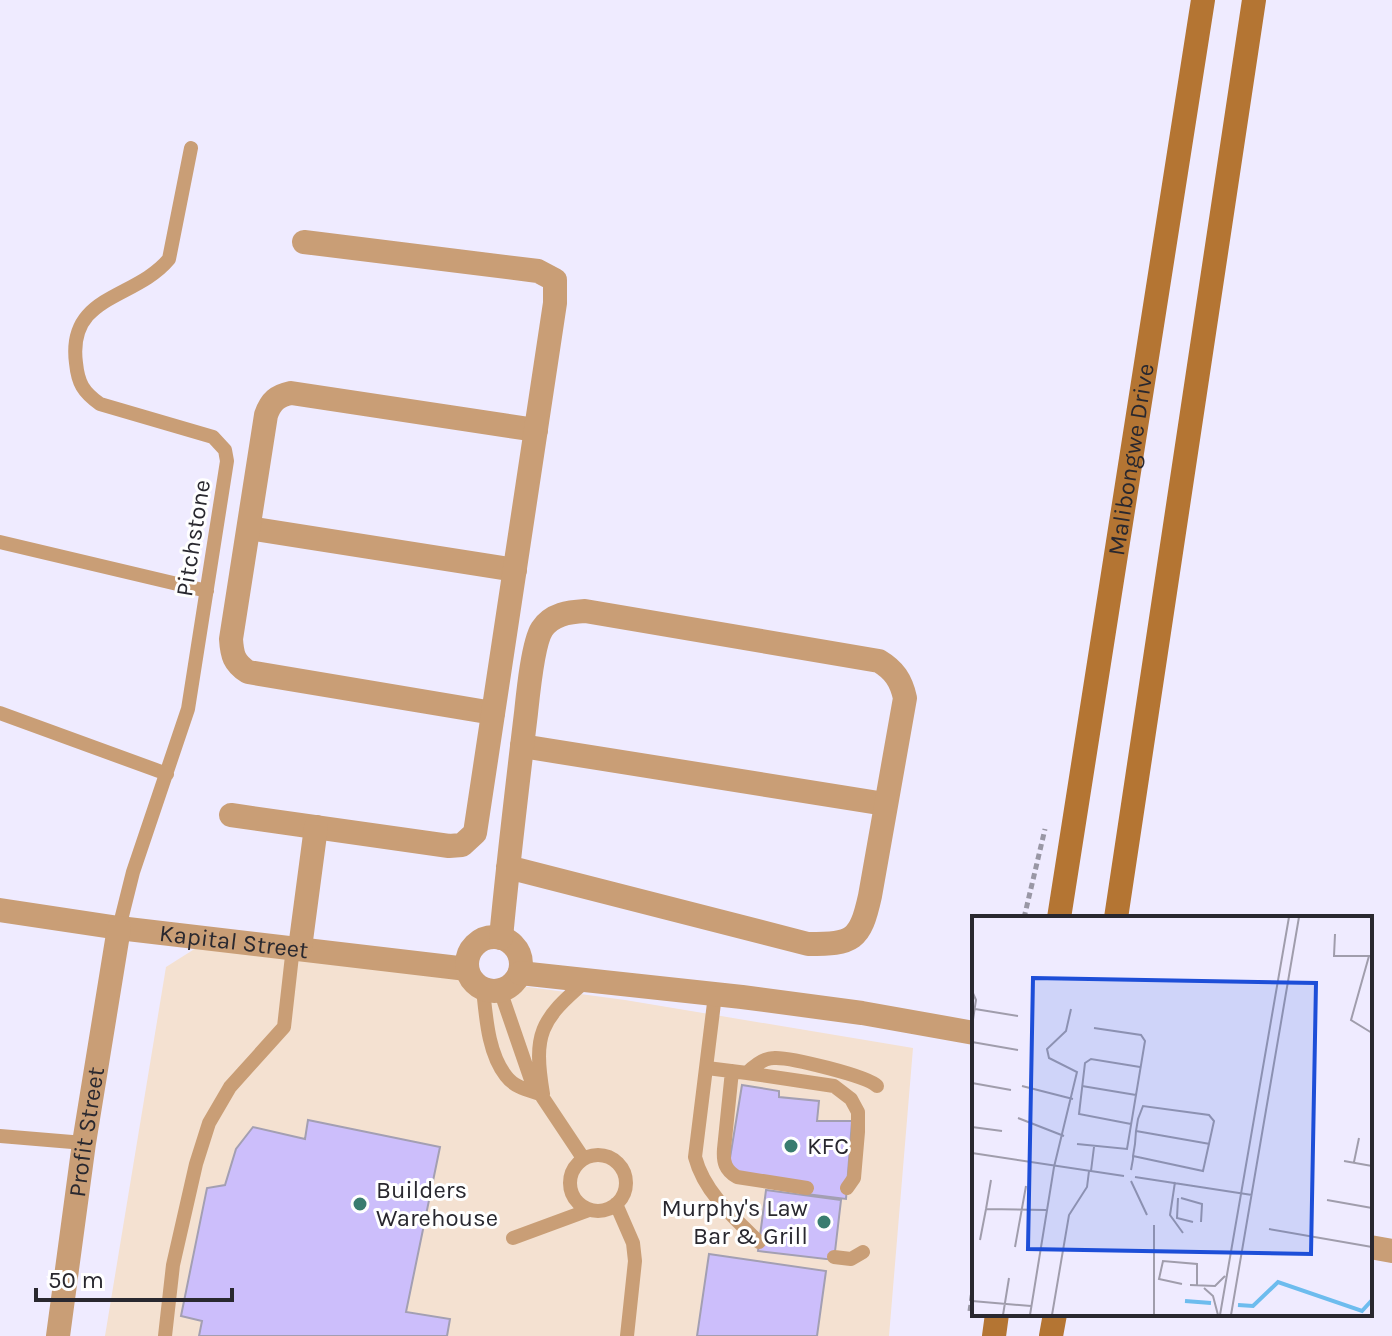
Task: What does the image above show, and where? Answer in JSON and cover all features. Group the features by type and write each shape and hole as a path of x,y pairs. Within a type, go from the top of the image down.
{"main road":[{"name":"Malibongwe Drive","path":"1059,916 1203,0"},
{"path":"1116,916 1254,0"},
{"path":"994,1336 997,1316"},
{"path":"1051,1336 1055,1316"}],"street":[{"path":"231,815 449,846 462,845 472,839 477,827 557,291 555,280 538,271 304,242"},
{"path":"493,713 248,672 237,666 231,654 231,639 266,415 270,403 279,395 291,393 536,430"},
{"path":"249,528 515,570"},
{"path":"501,938 507,875 530,685 540,632 550,620 568,612 605,613 879,661 888,666 899,680 905,698 865,919 853,938 839,944 808,944 507,875"},
{"path":"522,746 885,804"},
{"path":"297,948 316,827"},
{"name":"Kapital Street","path":"0,910 119,928 467,969"},
{"name":"Profit Street","path":"58,1336 84,1143 119,928"},
{"path":"483,939 509,941 520,956 520,973 509,987 492,990 475,984 467,969 467,960 475,944 483,939"},
{"path":"520,973 847,1011 972,1033"},
{"path":"1372,1247 1392,1251"}],"lane":[{"name":"Pitchstone","path":"119,928 133,872 188,709 227,461 225,450 202,431 100,404 86,394 78,380 74,348 79,325 93,307 160,270 169,259 191,148"},
{"path":"0,542 207,591"},
{"path":"0,713 167,774"},
{"path":"165,1336 173,1265 196,1164 209,1123 230,1087 284,1027 297,948"},
{"path":"542,1096 538,1064 543,1030 557,1005 586,981"},
{"path":"492,990 527,1071 583,1158"},
{"path":"492,990 487,1026 495,1053 506,1076 519,1087 542,1096"},
{"path":"715,995 695,1157 709,1187 759,1242"},
{"path":"739,1072 774,1058 864,1078 877,1086"},
{"path":"707,1068 834,1086 851,1099 858,1112 858,1132 854,1178 847,1188"},
{"path":"739,1072 724,1149 728,1172 737,1177 807,1188"},
{"path":"0,1136 84,1143"},
{"path":"513,1238 589,1210 608,1209 616,1204 625,1189 626,1180 619,1164 603,1155 583,1158 572,1170 570,1189 580,1205 589,1210"},
{"path":"616,1204 633,1243 635,1261 627,1336"},
{"path":"834,1257 851,1259 863,1252"}],"shaded area":[{"path":"204,943 625,1000 913,1048 889,1336 105,1336 166,967"}],"building":[{"name":"KFC","path":"742,1085 779,1091 779,1097 819,1101 817,1121 852,1121 846,1199 806,1194 728,1170"},
{"path":"308,1120 440,1147 406,1312 450,1319 447,1336 199,1336 202,1321 181,1316 207,1188 225,1185 236,1149 253,1127 305,1139"},
{"path":"766,1190 841,1200 834,1260 758,1251"},
{"path":"709,1254 826,1271 817,1336 697,1336"}],"place":[{"name":"KFC","path":"791,1146"},
{"name":"Builders Warehouse","path":"360,1204"},
{"name":"Murphy's Law Bar & Grill","path":"824,1222"}]}
